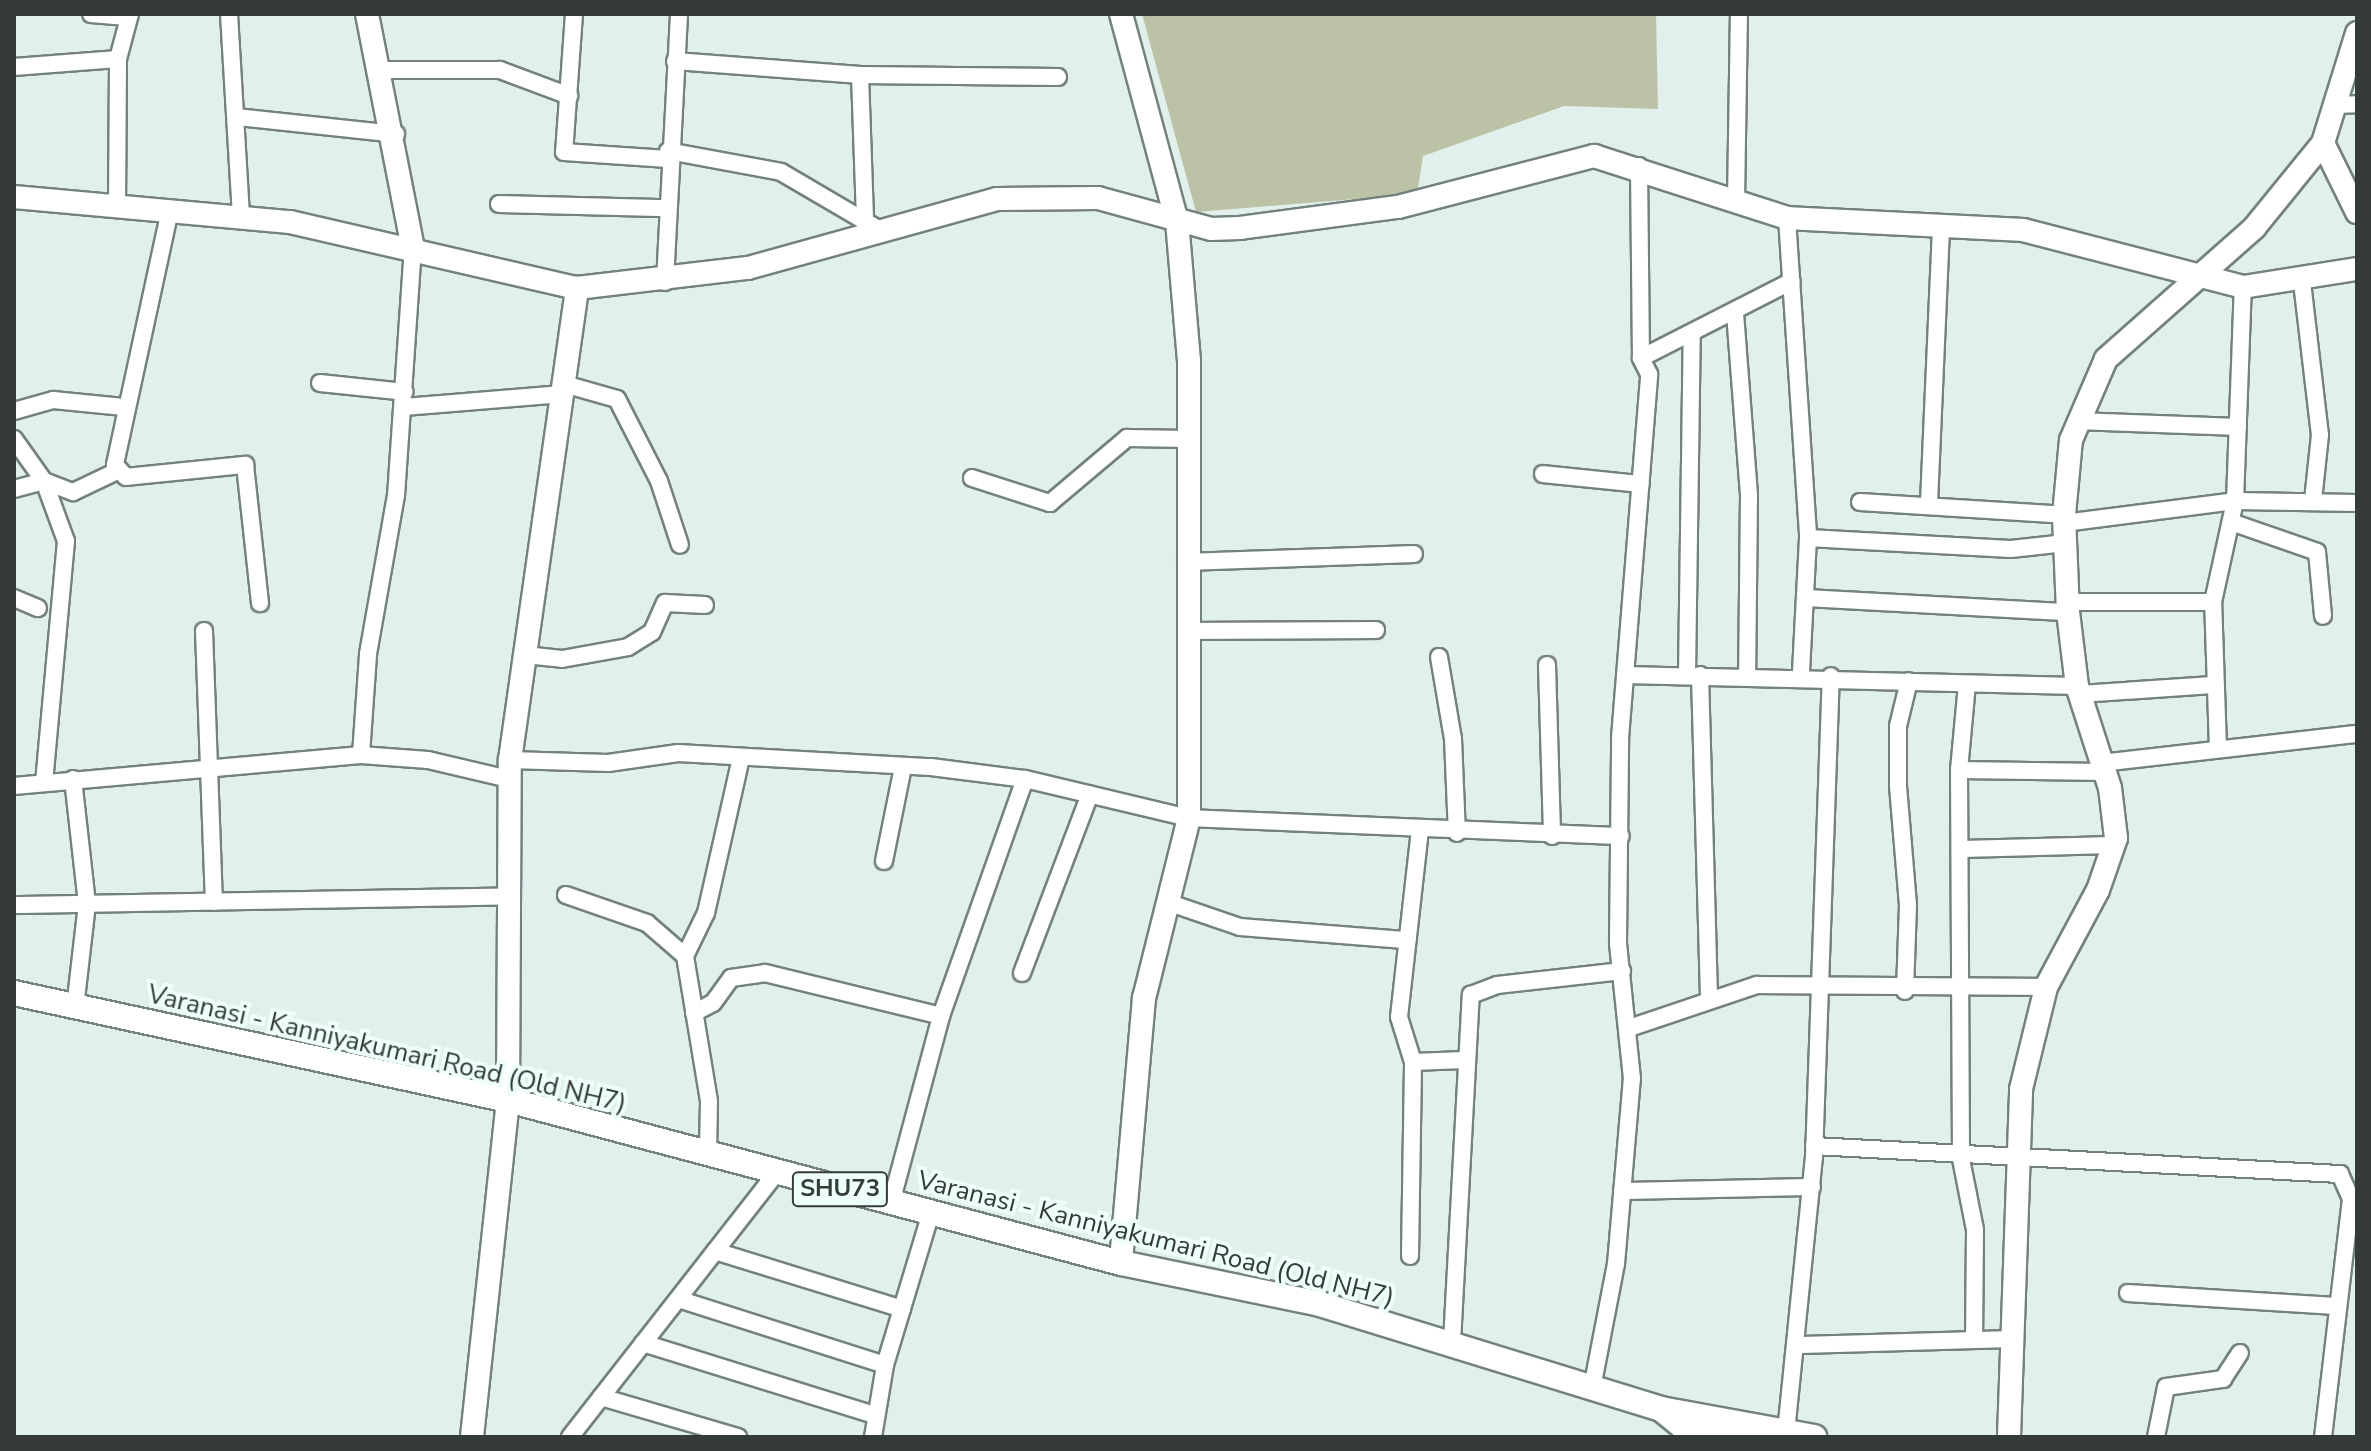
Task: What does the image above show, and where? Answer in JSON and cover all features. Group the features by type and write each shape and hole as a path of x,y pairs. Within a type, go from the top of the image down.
{"main road":[{"path":"367,14 396,134 413,248"},
{"path":"1121,14 1177,221 1189,439 1186,562 1189,818 1144,998 1121,1263"},
{"path":"2009,1437 2022,1157 2021,1089 2046,987 2114,845 2103,768 2078,690 2068,607 2065,527 2077,421 2106,359 2254,228 2323,143 2357,33"},
{"path":"2323,143 2357,212"},
{"path":"14,197 241,215 413,248 577,288 665,282 872,225 1036,194 1127,203 1177,221 1211,229 1312,220 1398,207 1594,156 1639,166 1787,218 2023,230 2243,287 2302,282 2357,269"},
{"path":"472,1437 508,1100 509,769 577,288"},
{"name":"Varanasi - Kanniyakumari Road (Old NH7)","path":"14,993 508,1100 1121,1263 1320,1304 1593,1383 1677,1420 1814,1437"},
{"path":"1677,1420 1726,1436"}],"street":[{"path":"91,14 128,15 118,59 117,206"},
{"path":"229,14 241,215"},
{"path":"574,14 567,155 668,155 781,172 872,225"},
{"path":"665,282 668,155 679,14"},
{"path":"1736,201 1739,14"},
{"path":"14,67 118,59"},
{"path":"675,61 860,75 1058,77"},
{"path":"380,70 500,70 569,96"},
{"path":"860,75 872,225"},
{"path":"2333,105 2357,104"},
{"path":"237,117 396,134"},
{"path":"1593,1383 1622,1191 1629,1028 1622,971 1625,675 1649,374 1641,358 1639,166"},
{"path":"499,204 668,208"},
{"path":"117,471 124,407 170,210"},
{"path":"1787,218 1808,538 1801,673"},
{"path":"1929,503 1941,225"},
{"path":"361,755 405,400 413,248"},
{"path":"1641,358 1692,336 1792,281"},
{"path":"2302,282 2320,435 2313,501"},
{"path":"2218,749 2213,685 2213,602 2235,501 2243,287"},
{"path":"1735,313 1749,495 1747,674"},
{"path":"1692,336 1694,675 1709,1000"},
{"path":"320,383 405,400 563,389 617,399 659,481 680,545"},
{"path":"14,411 53,400 124,407"},
{"path":"2077,421 2238,427"},
{"path":"972,478 1050,503 1127,438 1189,439"},
{"path":"14,439 44,481 60,514 67,570 44,781"},
{"path":"117,471 126,477 245,465 260,603"},
{"path":"14,489 44,481 73,492 117,471"},
{"path":"1543,474 1640,484"},
{"path":"1808,538 2011,549 2065,527 2235,501 2357,503"},
{"path":"1860,502 1929,503 2065,527"},
{"path":"2231,522 2317,552 2323,616"},
{"path":"1186,562 1414,554"},
{"path":"14,598 38,608"},
{"path":"1806,598 2068,607 2213,602"},
{"path":"525,655 562,659 628,647 652,632 665,603 705,605"},
{"path":"1189,631 1376,630"},
{"path":"204,631 212,768 214,902"},
{"path":"1439,657 1453,739 1457,833"},
{"path":"1547,665 1552,836"},
{"path":"1625,675 1801,673 2078,690 2213,685"},
{"path":"1786,1432 1800,1345 1812,1187 1823,983 1831,676"},
{"path":"1905,991 1908,905 1898,726 1909,681"},
{"path":"1967,684 1959,770 1964,992 1961,1159 1975,1230 1974,1338"},
{"path":"1959,770 2103,768 2218,749 2357,734"},
{"path":"14,786 361,755 509,769 678,753 903,767 1025,779 1189,818 1457,833 1621,836"},
{"path":"685,956 706,913 741,758"},
{"path":"884,861 903,767"},
{"path":"73,779 87,904 75,1007"},
{"path":"891,1203 941,1016 1025,779"},
{"path":"1022,973 1090,794"},
{"path":"1410,1256 1413,1062 1399,1017 1420,830"},
{"path":"1961,849 2114,845"},
{"path":"566,895 647,923 670,936 685,956 709,1101 708,1154"},
{"path":"14,905 510,896"},
{"path":"1170,903 1240,927 1407,940"},
{"path":"1452,1342 1464,1060 1474,990 1622,971"},
{"path":"694,1013 713,1003 731,978 765,973 941,1016"},
{"path":"1629,1028 1757,985 1823,983 1905,991 1964,992 2046,987"},
{"path":"1413,1062 1464,1060"},
{"path":"1814,1146 1961,1159 2022,1157 2340,1174 2351,1199 2323,1437"},
{"path":"570,1437 777,1172"},
{"path":"1622,1191 1812,1187"},
{"path":"873,1437 874,1415 885,1365 931,1213"},
{"path":"715,1251 902,1309"},
{"path":"2128,1293 2336,1306"},
{"path":"678,1299 885,1365"},
{"path":"1800,1345 2013,1339"},
{"path":"643,1343 874,1415"},
{"path":"2156,1437 2166,1387 2223,1379 2240,1353"},
{"path":"601,1397 738,1437"}],"green space":[{"path":"1142,14 1656,14 1658,109 1564,106 1423,156 1417,194 1196,212"}]}
